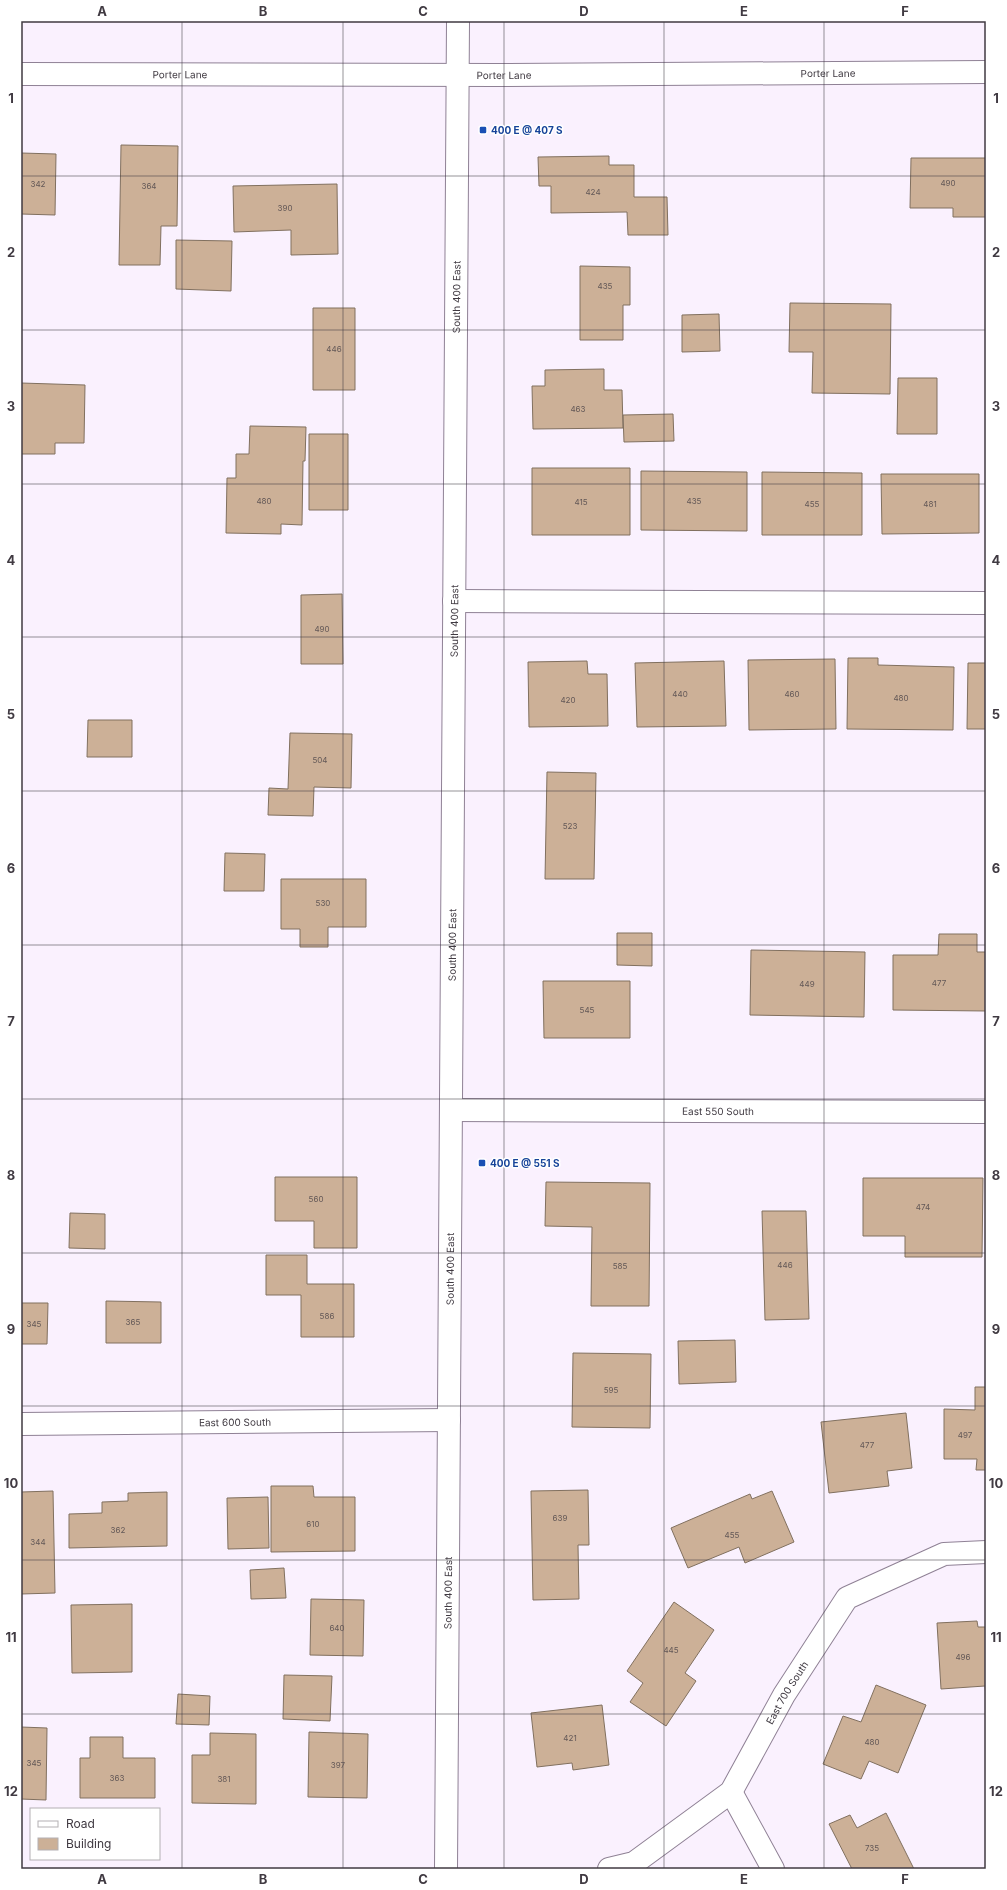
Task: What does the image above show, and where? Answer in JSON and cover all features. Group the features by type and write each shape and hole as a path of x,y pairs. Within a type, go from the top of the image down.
{"street":[{"name":"South 400 East","path":"446,1869 458,21"},
{"name":"Porter Lane","path":"21,74 458,75 986,72"},
{"path":"454,601 986,603"},
{"name":"East 550 South","path":"451,1110 986,1112"},
{"name":"East 600 South","path":"21,1424 448,1420"},
{"name":"East 700 South","path":"609,1869 634,1863 731,1792 784,1695 847,1598 944,1554 986,1552"},
{"path":"731,1792 773,1869"}],"building":[{"path":"121,145 178,146 177,226 161,226 160,265 119,265"},
{"path":"21,153 56,154 55,215 21,214"},
{"path":"609,156 609,165 634,165 634,197 667,197 668,235 628,235 627,212 551,213 551,186 539,186 538,157"},
{"path":"911,158 986,158 986,217 953,217 953,208 910,208"},
{"path":"337,184 338,254 291,255 291,230 234,232 233,186"},
{"path":"176,240 232,241 231,291 176,289"},
{"path":"580,266 630,267 630,305 623,305 623,340 580,340"},
{"path":"790,303 891,304 890,394 812,393 813,352 789,352"},
{"path":"313,308 355,308 355,390 313,390"},
{"path":"719,314 720,351 682,352 682,315"},
{"path":"604,369 604,390 622,390 623,428 533,429 532,386 545,386 545,370"},
{"path":"898,378 937,378 937,434 897,434"},
{"path":"21,383 85,385 84,443 55,443 55,454 21,454"},
{"path":"673,414 674,441 624,442 623,415"},
{"path":"250,426 306,427 305,461 303,461 302,525 281,524 281,534 226,533 227,478 236,478 236,454 249,454"},
{"path":"309,434 348,434 348,510 309,510"},
{"path":"532,468 630,468 630,535 532,535"},
{"path":"641,471 747,472 747,531 641,530"},
{"path":"762,472 862,473 862,535 762,535"},
{"path":"881,474 979,474 979,533 882,534"},
{"path":"342,594 343,664 301,664 301,595"},
{"path":"848,658 878,658 878,665 954,667 953,730 847,729"},
{"path":"835,659 836,729 749,730 748,660"},
{"path":"587,661 588,674 607,674 608,726 529,727 528,662"},
{"path":"724,661 726,726 637,727 635,663"},
{"path":"968,663 986,663 986,729 967,729"},
{"path":"88,720 132,720 132,757 87,757"},
{"path":"290,733 352,734 351,788 314,787 313,816 268,815 269,788 288,789"},
{"path":"547,772 596,773 594,879 545,879"},
{"path":"225,853 265,854 264,891 224,891"},
{"path":"281,879 366,879 366,927 328,927 328,947 300,947 300,929 281,929"},
{"path":"617,933 652,933 652,966 617,965"},
{"path":"939,934 977,934 977,952 986,952 986,1011 893,1010 893,955 938,955"},
{"path":"751,950 865,952 864,1017 750,1015"},
{"path":"543,981 630,981 630,1038 544,1038"},
{"path":"275,1177 357,1177 357,1248 314,1248 314,1221 275,1221"},
{"path":"863,1178 983,1178 982,1257 905,1257 905,1236 863,1236"},
{"path":"546,1182 650,1183 649,1306 591,1306 592,1227 545,1226"},
{"path":"762,1211 806,1211 809,1319 765,1320"},
{"path":"70,1213 105,1214 105,1249 69,1248"},
{"path":"266,1255 307,1255 307,1284 354,1284 354,1337 301,1337 301,1295 266,1295"},
{"path":"106,1301 161,1302 161,1343 106,1343"},
{"path":"21,1303 48,1303 47,1344 21,1344"},
{"path":"735,1340 736,1382 679,1384 678,1341"},
{"path":"573,1353 651,1354 650,1428 572,1427"},
{"path":"975,1387 986,1387 986,1470 976,1470 977,1459 944,1459 944,1409 975,1410"},
{"path":"906,1413 912,1468 887,1471 889,1486 829,1493 821,1422"},
{"path":"271,1486 313,1486 314,1497 355,1497 355,1551 271,1552"},
{"path":"588,1490 589,1545 578,1545 579,1599 533,1600 531,1491"},
{"path":"53,1491 55,1593 21,1594 21,1492"},
{"path":"772,1491 794,1542 745,1563 739,1547 688,1568 671,1528 750,1494 752,1499"},
{"path":"167,1492 167,1546 69,1548 69,1514 102,1513 102,1502 128,1501 128,1493"},
{"path":"268,1497 269,1548 228,1549 227,1498"},
{"path":"284,1568 286,1598 251,1599 250,1570"},
{"path":"311,1599 364,1600 363,1656 310,1655"},
{"path":"674,1602 714,1630 685,1673 696,1681 666,1726 630,1702 643,1683 627,1671"},
{"path":"132,1604 132,1672 72,1673 71,1605"},
{"path":"977,1621 978,1627 986,1627 986,1697 985,1686 941,1689 937,1623"},
{"path":"284,1675 332,1676 330,1721 283,1719"},
{"path":"876,1685 926,1705 898,1773 869,1761 861,1779 823,1764 843,1716 861,1722"},
{"path":"178,1694 210,1696 209,1725 176,1724"},
{"path":"602,1705 609,1765 573,1770 572,1763 537,1767 531,1713"},
{"path":"21,1727 47,1728 46,1800 21,1799"},
{"path":"309,1732 368,1734 367,1798 308,1797"},
{"path":"210,1733 256,1734 256,1804 192,1803 192,1755 210,1755"},
{"path":"90,1737 123,1737 123,1758 155,1758 155,1798 80,1798 80,1758 90,1758"},
{"path":"886,1813 914,1869 852,1869 829,1824 850,1815 857,1828"}],"place":[{"name":"400 E @ 407 S","path":"483,130"},
{"name":"400 E @ 551 S","path":"482,1163"}]}
